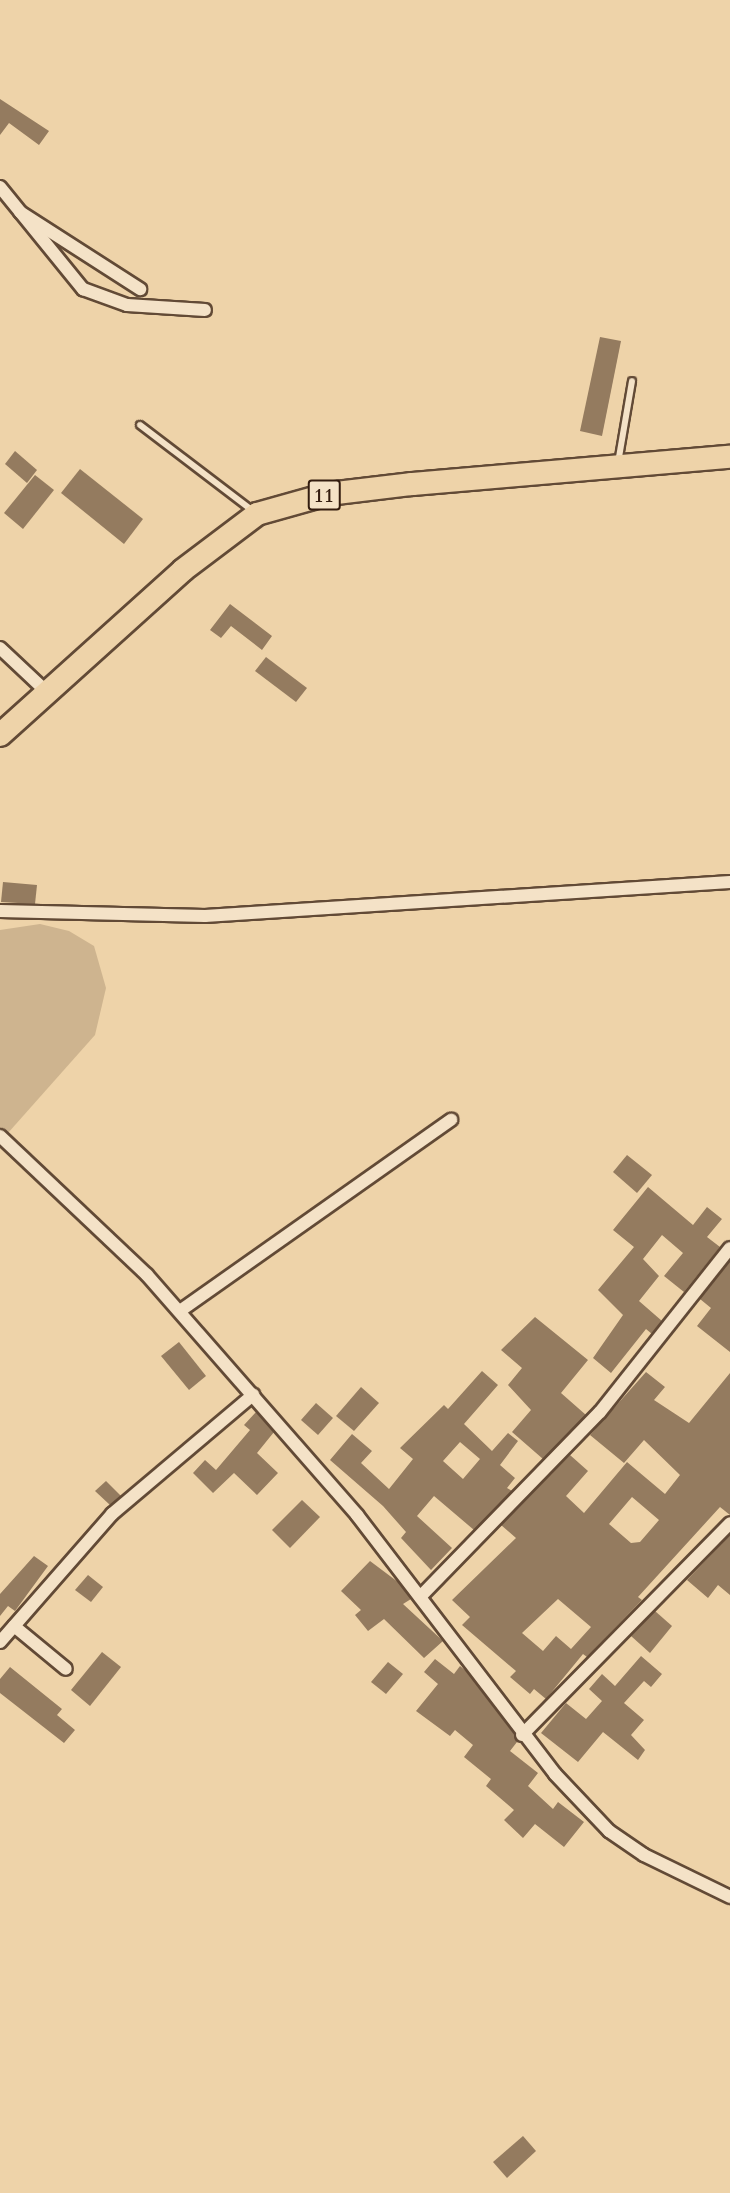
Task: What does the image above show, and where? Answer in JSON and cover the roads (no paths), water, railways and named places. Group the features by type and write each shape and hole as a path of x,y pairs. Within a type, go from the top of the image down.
{"highway":[{"name":"11","path":"0,735 50,694 183,570 257,514 328,494 730,457"}],"street":[{"path":"0,187 83,289 127,305 204,310"},
{"path":"17,210 140,290"},
{"path":"0,648 50,694"},
{"path":"0,911 205,916 730,882"},
{"path":"180,1311 451,1120"},
{"path":"0,1136 180,1311 357,1515 522,1735 609,1831 644,1855 730,1897"},
{"path":"420,1597 600,1412 730,1248"},
{"path":"0,1642 112,1514 253,1395"},
{"path":"522,1735 730,1523"},
{"path":"14,1626 66,1669"}],"lane":[{"path":"617,466 632,381"},
{"path":"140,425 257,514"}]}
